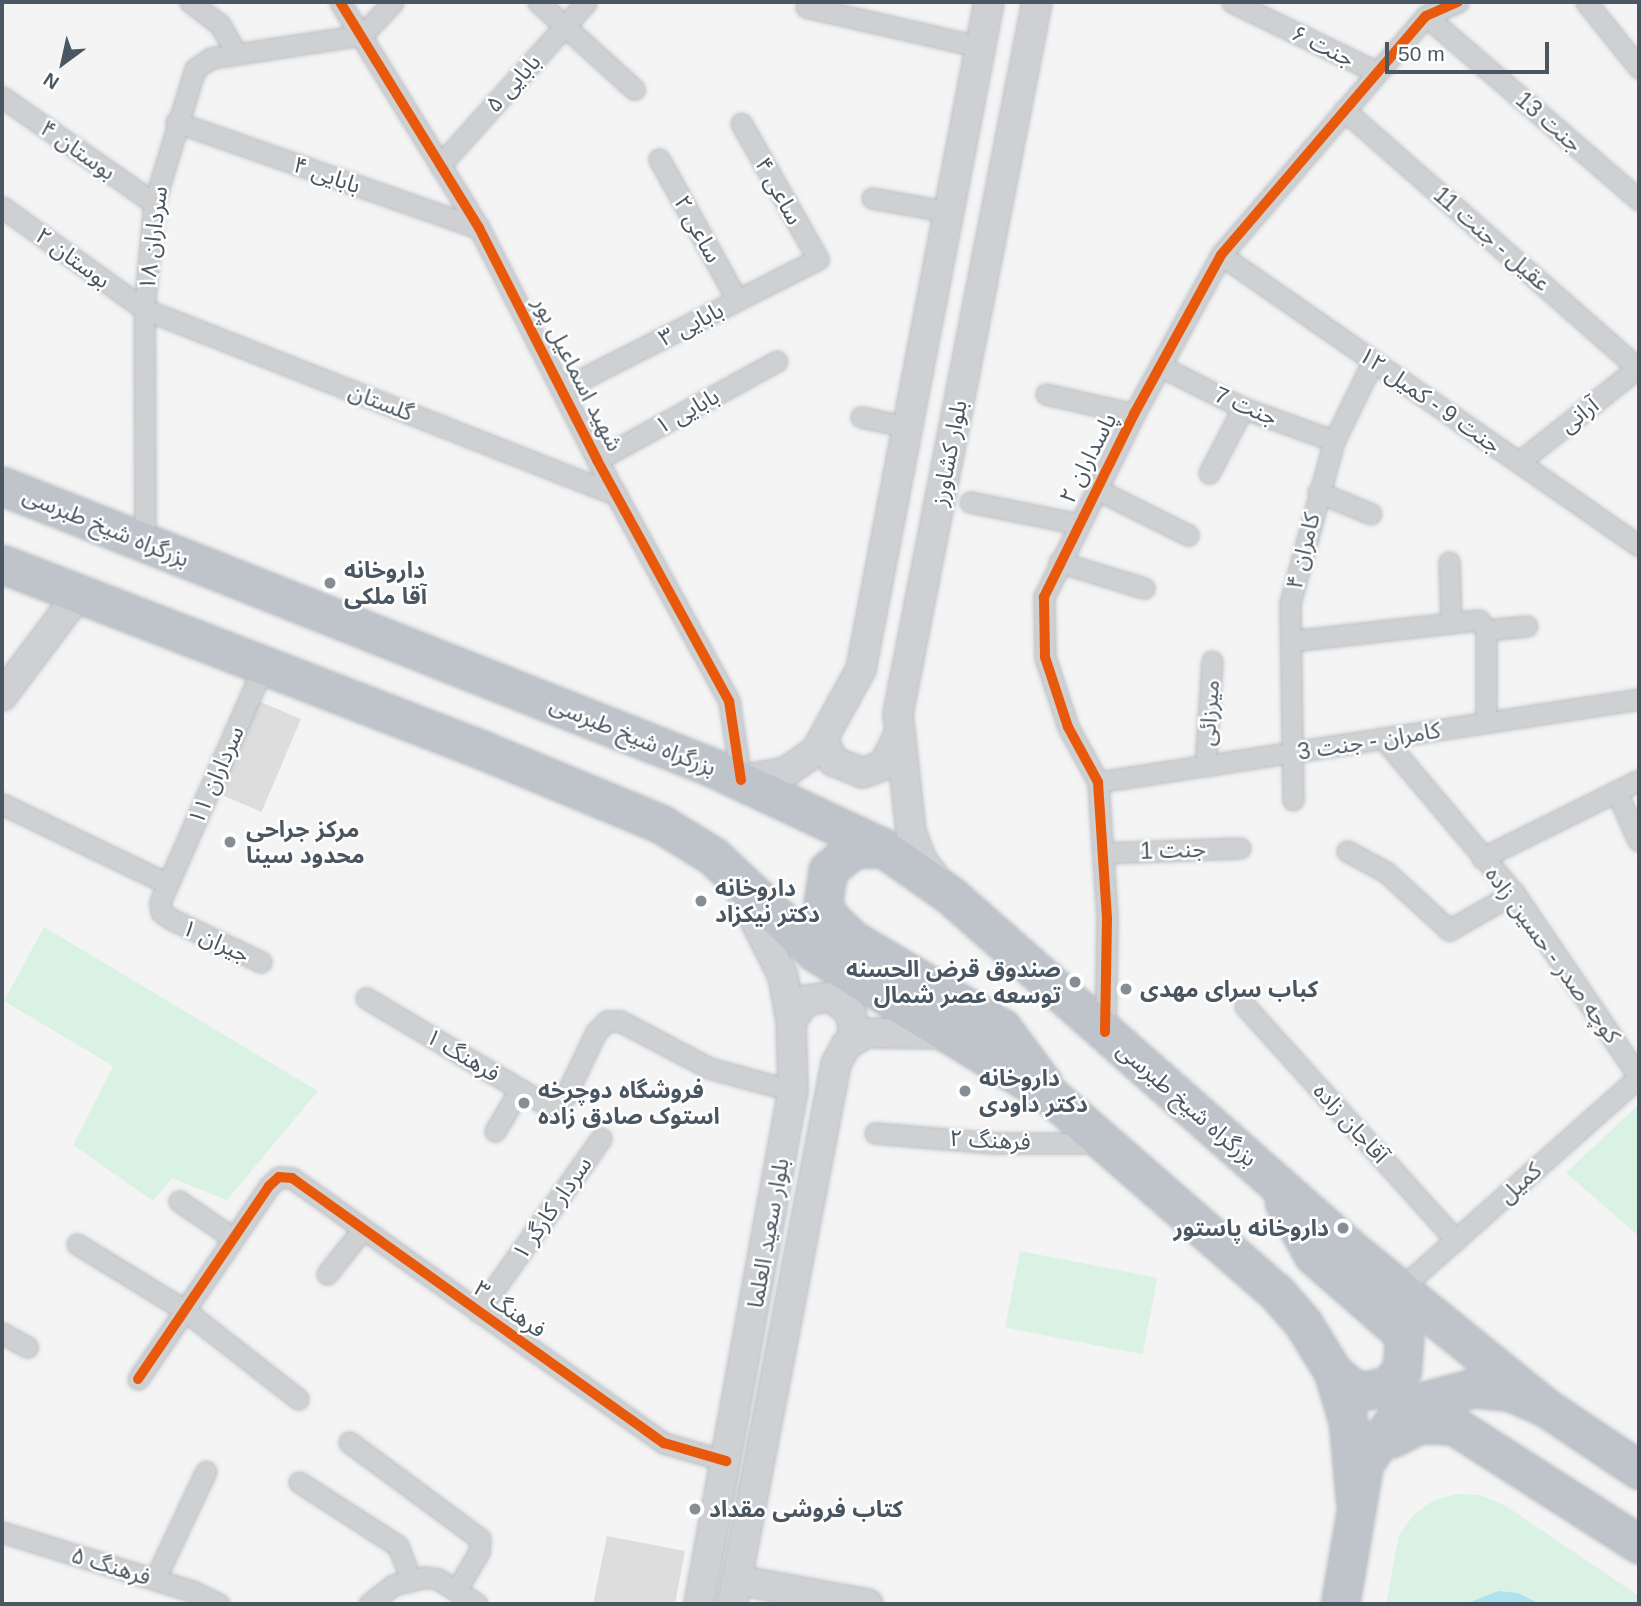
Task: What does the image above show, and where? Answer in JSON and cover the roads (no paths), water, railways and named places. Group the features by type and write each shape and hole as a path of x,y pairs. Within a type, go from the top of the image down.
{"highway":[{"name":"بزرگراه شیخ طبرسی","path":"2,486 741,780 883,848 950,895 1270,1178 1400,1289 1545,1407"},
{"path":"2,564 264,665 661,824 713,856 816,953 955,1035 1051,1096 1276,1292 1303,1323 1333,1372 1348,1421 1357,1490 1340,1604"},
{"path":"883,848 853,849 828,870 823,886 828,917 853,940 1002,1028 1051,1096"},
{"path":"1270,1178 1313,1255 1400,1331 1404,1340 1402,1370 1387,1386 1364,1391 1352,1388 1333,1372"},
{"path":"1357,1490 1384,1431 1413,1407 1436,1396 1486,1388 1511,1392 1545,1407 1639,1470"},
{"path":"1357,1490 1395,1436 1420,1424 1444,1422 1463,1430 1639,1544"}],"main road":[{"name":"بلوار کشاورز","path":"741,780 786,772 824,741 861,668 989,2"},
{"name":"بلوار کشاورز","path":"950,895 915,848 898,736 898,714 1037,2"},
{"path":"2,696 79,594"},
{"path":"824,741 842,768 863,773 884,765 898,736"},
{"name":"بلوار سعید العلما","path":"699,1604 793,1091 791,1021 776,955 729,873"},
{"path":"791,1021 806,1000 831,997 851,1013 854,1038 888,1030 955,1035"},
{"name":"بلوار سعید العلما","path":"735,1592 836,1064 854,1038"},
{"path":"735,1592 868,1604"}],"street":[{"path":"190,2 220,25 236,53"},
{"name":"شهید اسماعیل پور","path":"340,2 479,228 564,388 597,460 729,701 741,780"},
{"path":"362,35 393,2"},
{"path":"538,2 634,89"},
{"name":"بابایی ۵","path":"440,165 586,2"},
{"name":"جنت ۶","path":"1232,2 1376,71"},
{"name":"پاسداران ۲","path":"1105,1032 1105,853 1098,782 1068,727 1045,657 1044,597 1134,414 1221,255 1376,71 1426,16 1458,2"},
{"path":"1586,2 1639,68"},
{"path":"806,7 980,47"},
{"name":"جنت 13","path":"1426,16 1639,200"},
{"name":"سرداران ۱۸","path":"145,543 144,309 154,203 176,122 195,69 211,58 362,35"},
{"name":"بوستان ۴","path":"2,97 154,203"},
{"name":"عقیل - جنت 11","path":"1344,110 1639,368"},
{"name":"بابایی ۴","path":"176,122 479,228"},
{"name":"ساعی ۴","path":"741,123 818,259"},
{"name":"ساعی ۲","path":"659,159 737,300"},
{"path":"872,198 949,212"},
{"name":"بوستان ۲","path":"2,207 144,309"},
{"name":"جنت 9 - کمیل ۱۲","path":"1221,255 1639,546"},
{"name":"بابایی ۳","path":"564,388 818,259"},
{"name":"گلستان","path":"144,309 617,495"},
{"name":"بابایی ۱","path":"597,460 777,361"},
{"name":"کامران ۴","path":"1293,800 1290,603 1318,492 1335,441 1373,361"},
{"name":"جنت 7","path":"1160,366 1243,408 1335,441"},
{"name":"آرانی","path":"1519,462 1639,368"},
{"path":"1046,394 1134,414"},
{"path":"1209,473 1243,408"},
{"path":"861,417 908,427"},
{"path":"1096,489 1188,535"},
{"path":"1318,492 1371,514"},
{"path":"970,502 1079,524"},
{"path":"1612,527 1639,531"},
{"path":"1059,562 1144,588"},
{"path":"1449,562 1451,623"},
{"path":"1291,641 1479,620 1486,629 1486,722"},
{"path":"1486,629 1527,626"},
{"name":"میرزائی","path":"1205,766 1212,660"},
{"name":"سرداران ۱۱","path":"168,884 264,665"},
{"name":"کامران - جنت 3","path":"1098,782 1639,699"},
{"name":"کوچه صدر - حسین زاده","path":"1383,738 1514,893 1639,1077"},
{"path":"1482,858 1639,780"},
{"path":"1616,791 1638,840"},
{"path":"2,804 168,884"},
{"name":"جنت 1","path":"1105,853 1240,848"},
{"path":"1347,850 1386,872 1450,930 1514,893"},
{"name":"جیران ۱","path":"168,884 160,901 162,912 170,919 261,962"},
{"name":"فرهنگ ۱","path":"366,998 546,1105 557,1106 596,1032 607,1021 620,1021 709,1068 793,1091"},
{"name":"آقاجان زاده","path":"1245,1006 1456,1240"},
{"name":"کمیل","path":"1400,1289 1639,1077"},
{"path":"495,1131 520,1089"},
{"name":"فرهنگ ۲","path":"875,1133 994,1143 1106,1143"},
{"name":"سردار کارگر ۱","path":"478,1312 601,1138"},
{"name":"فرهنگ ۳","path":"233,1238 279,1177 292,1178 664,1443 726,1461"},
{"path":"138,1378 233,1238 178,1201"},
{"path":"327,1274 362,1230"},
{"path":"77,1244 183,1309 298,1399"},
{"path":"2,1334 27,1347"},
{"path":"349,1442 480,1539 480,1552 457,1589"},
{"path":"155,1579 206,1472"},
{"path":"299,1482 398,1546 410,1577"},
{"name":"فرهنگ ۵","path":"2,1532 155,1579 219,1604"},
{"path":"369,1604 410,1577 438,1579 477,1604"}],"water":[{"path":"1499,1591 1518,1593 1540,1604 1465,1604"}],"place":[{"name":"داروخانه آقا ملکی","path":"330,583"},
{"name":"مرکز جراحی محدود سینا","path":"230,842"},
{"name":"داروخانه دکتر نیکزاد","path":"701,901"},
{"name":"صندوق قرض الحسنه توسعه عصر شمال","path":"1075,982"},
{"name":"کباب سرای مهدی","path":"1126,989"},
{"name":"داروخانه دکتر داودی","path":"965,1091"},
{"name":"فروشگاه دوچرخه استوک صادق زاده","path":"524,1103"},
{"name":"داروخانه پاستور","path":"1343,1228"},
{"name":"کتاب فروشی مقداد","path":"695,1509"}]}
